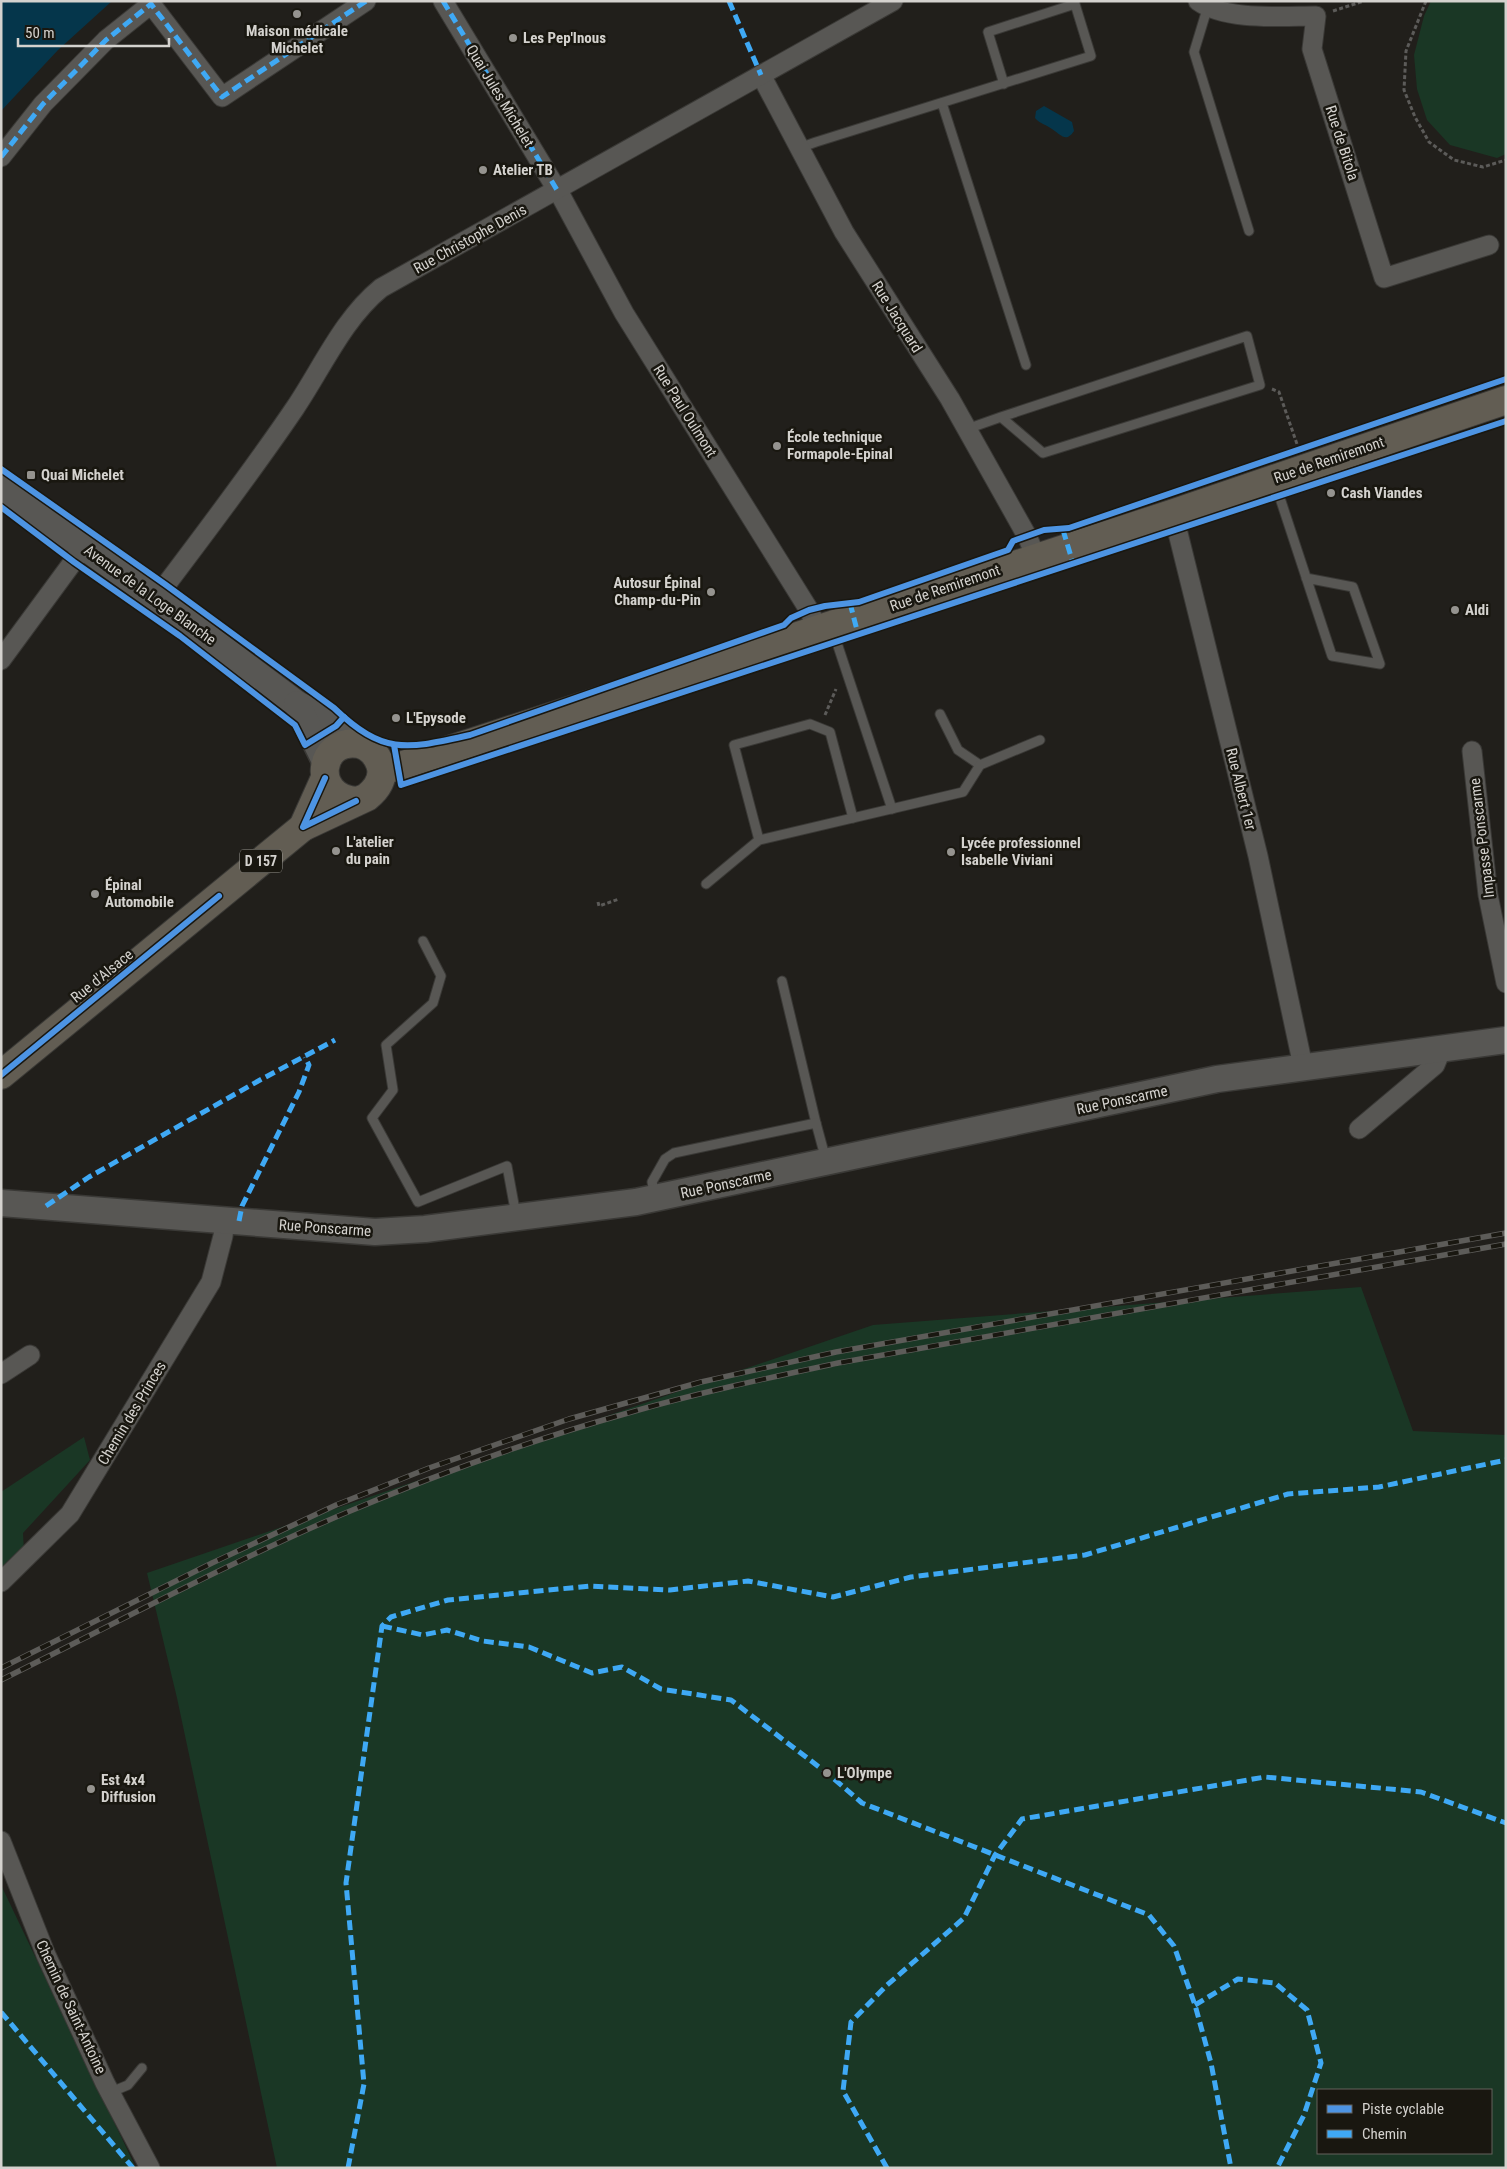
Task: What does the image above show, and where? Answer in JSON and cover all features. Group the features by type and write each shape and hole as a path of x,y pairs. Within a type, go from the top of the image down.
{"main road":[{"name":"Rue de Remiremont","path":"382,769 397,767 516,730 1171,514 1506,400"},
{"path":"352,743 362,745 371,750 378,759 382,769 380,780 375,790 367,797 356,801 345,800 335,795 328,787 325,771 333,751 341,746 352,743"},
{"name":"Rue d'Alsace","path":"303,827 325,771"},
{"name":"Rue d'Alsace","path":"4,1066 303,827 356,801"}],"street":[{"path":"1,157 43,104 106,40 151,4 222,98 366,1"},
{"name":"Quai Jules Michelet","path":"443,1 557,190"},
{"name":"Rue Christophe Denis","path":"156,598 295,408 340,336 367,299 381,288 893,1"},
{"path":"1203,4 1226,12 1271,16 1316,16"},
{"name":"Rue de Bitola","path":"1316,16 1312,49 1384,278 1490,245"},
{"name":"Rue Jacquard","path":"761,75 844,232 967,429 1027,536 1036,557"},
{"name":"Rue Paul Oulmont","path":"557,190 566,203 624,313 809,610 824,628"},
{"name":"Avenue de la Loge Blanche","path":"1,488 156,598 297,704 322,715 336,726 352,743"},
{"name":"Rue Albert 1er","path":"1171,514 1177,529 1258,856 1303,1066"},
{"path":"1,660 84,547"},
{"name":"Avenue de la Loge Blanche","path":"297,704 325,771"},
{"name":"Impasse Ponscarme","path":"1472,751 1488,895 1506,983"},
{"name":"Rue Ponscarme","path":"1,1203 375,1232 425,1229 655,1198 1218,1079 1506,1040"},
{"path":"1359,1129 1435,1065 1442,1048"},
{"name":"Chemin des Princes","path":"1,1582 70,1514 211,1282 224,1236 225,1220"},
{"path":"1,1374 30,1355"},
{"name":"Chemin de Saint-Antoine","path":"1,1841 46,1955 106,2083 150,2168"}],"lane":[{"path":"800,148 1004,84 1091,56 1074,4 988,32 1004,84"},
{"path":"1203,4 1194,52 1249,231"},
{"path":"942,103 1026,365"},
{"path":"967,429 1001,417 1247,336 1260,384 1043,453 1001,417"},
{"path":"1279,495 1306,578 1332,656 1380,664 1353,586 1306,578"},
{"path":"824,628 847,672 892,809"},
{"path":"940,714 958,750 980,765"},
{"path":"759,840 734,745 810,724 830,732 853,818"},
{"path":"706,884 759,840 963,792 980,765 1040,740"},
{"path":"423,941 441,976 433,1003 386,1046 393,1090 372,1118 418,1202 507,1166 517,1218"},
{"path":"782,981 827,1162"},
{"path":"655,1198 652,1182 665,1159 674,1154 816,1123"},
{"path":"106,2083 116,2090 128,2086 142,2068"}],"path":[{"path":"1316,16 1364,1"},
{"path":"1426,1 1406,51 1404,90 1415,117 1429,142 1454,160 1484,167 1506,160"},
{"path":"1260,384 1279,392 1298,450"},
{"path":"819,727 842,677 847,672"},
{"path":"598,902 599,906 619,900"}],"green space":[{"path":"1431,1 1506,1 1506,154 1497,158 1450,145 1427,120 1417,89 1414,55 1424,16"},
{"path":"1361,1287 1413,1431 1506,1435 1506,2168 277,2168 177,1698 147,1573 873,1325"},
{"path":"84,1437 90,1460 23,1533 24,1552 1,1572 1,1492"},
{"path":"1,1885 136,2168 1,2168"}],"water":[{"path":"1,1 112,1 58,50 1,111"},
{"path":"1044,106 1072,122 1074,131 1071,135 1063,137 1035,118 1036,111"}],"railway":[{"path":"1,1668 212,1563 336,1505 429,1468 569,1419 701,1382 836,1352 1506,1233"},
{"path":"1,1680 299,1533 484,1459 592,1423 706,1392 838,1363 1506,1244"}],"marked path":[{"path":"1,157 43,104 106,40 151,4 222,97 366,1"},
{"path":"443,1 557,190"},
{"path":"729,1 761,75"},
{"path":"1063,530 1073,563"},
{"path":"850,603 858,634"},
{"path":"46,1206 89,1177 260,1080 335,1040"},
{"path":"239,1221 242,1206 299,1092 309,1065 305,1057"},
{"path":"348,2168 364,2084 346,1883 382,1626 391,1617 448,1600 590,1586 670,1590 748,1581 833,1597 911,1577 1085,1555 1288,1494 1379,1487 1506,1460"},
{"path":"382,1626 423,1635 447,1630 483,1641 529,1647 592,1673 622,1667 661,1689 731,1700 827,1773 862,1803 1149,1915 1174,1946 1195,2005 1211,2063 1231,2168"},
{"path":"887,2168 843,2091 851,2022 886,1986 964,1918 995,1855 1022,1819 1265,1777 1421,1792 1506,1823"},
{"path":"1195,2005 1238,1979 1275,1983 1307,2010 1321,2063 1304,2115 1277,2168"},
{"path":"1,2012 133,2168"}],"cycle path":[{"path":"1,469 166,585 334,708 352,724 382,741 397,745 412,745 470,735 784,625 791,618 809,610 859,602 1008,550 1013,541 1044,530 1069,528 1506,379"},
{"path":"394,745 401,785 1506,421"},
{"path":"1,507 74,562 180,636 295,725 305,745 336,726 344,717"},
{"path":"325,778 303,827 356,801"},
{"path":"1,1075 219,896"}],"place":[{"name":"Maison médicale Michelet","path":"297,14"},
{"name":"Les Pep'Inous","path":"513,38"},
{"name":"Atelier TB","path":"483,170"},
{"name":"École technique Formapole-Epinal","path":"777,446"},
{"name":"Quai Michelet","path":"31,475"},
{"name":"Cash Viandes","path":"1331,493"},
{"name":"Autosur Épinal Champ-du-Pin","path":"711,592"},
{"name":"Aldi","path":"1455,610"},
{"name":"L'Epysode","path":"396,718"},
{"name":"L'atelier du pain","path":"336,851"},
{"name":"Lycée professionnel Isabelle Viviani","path":"951,852"},
{"name":"Épinal Automobile","path":"95,894"},
{"name":"L'Olympe","path":"827,1773"},
{"name":"Est 4x4 Diffusion","path":"91,1789"}]}
